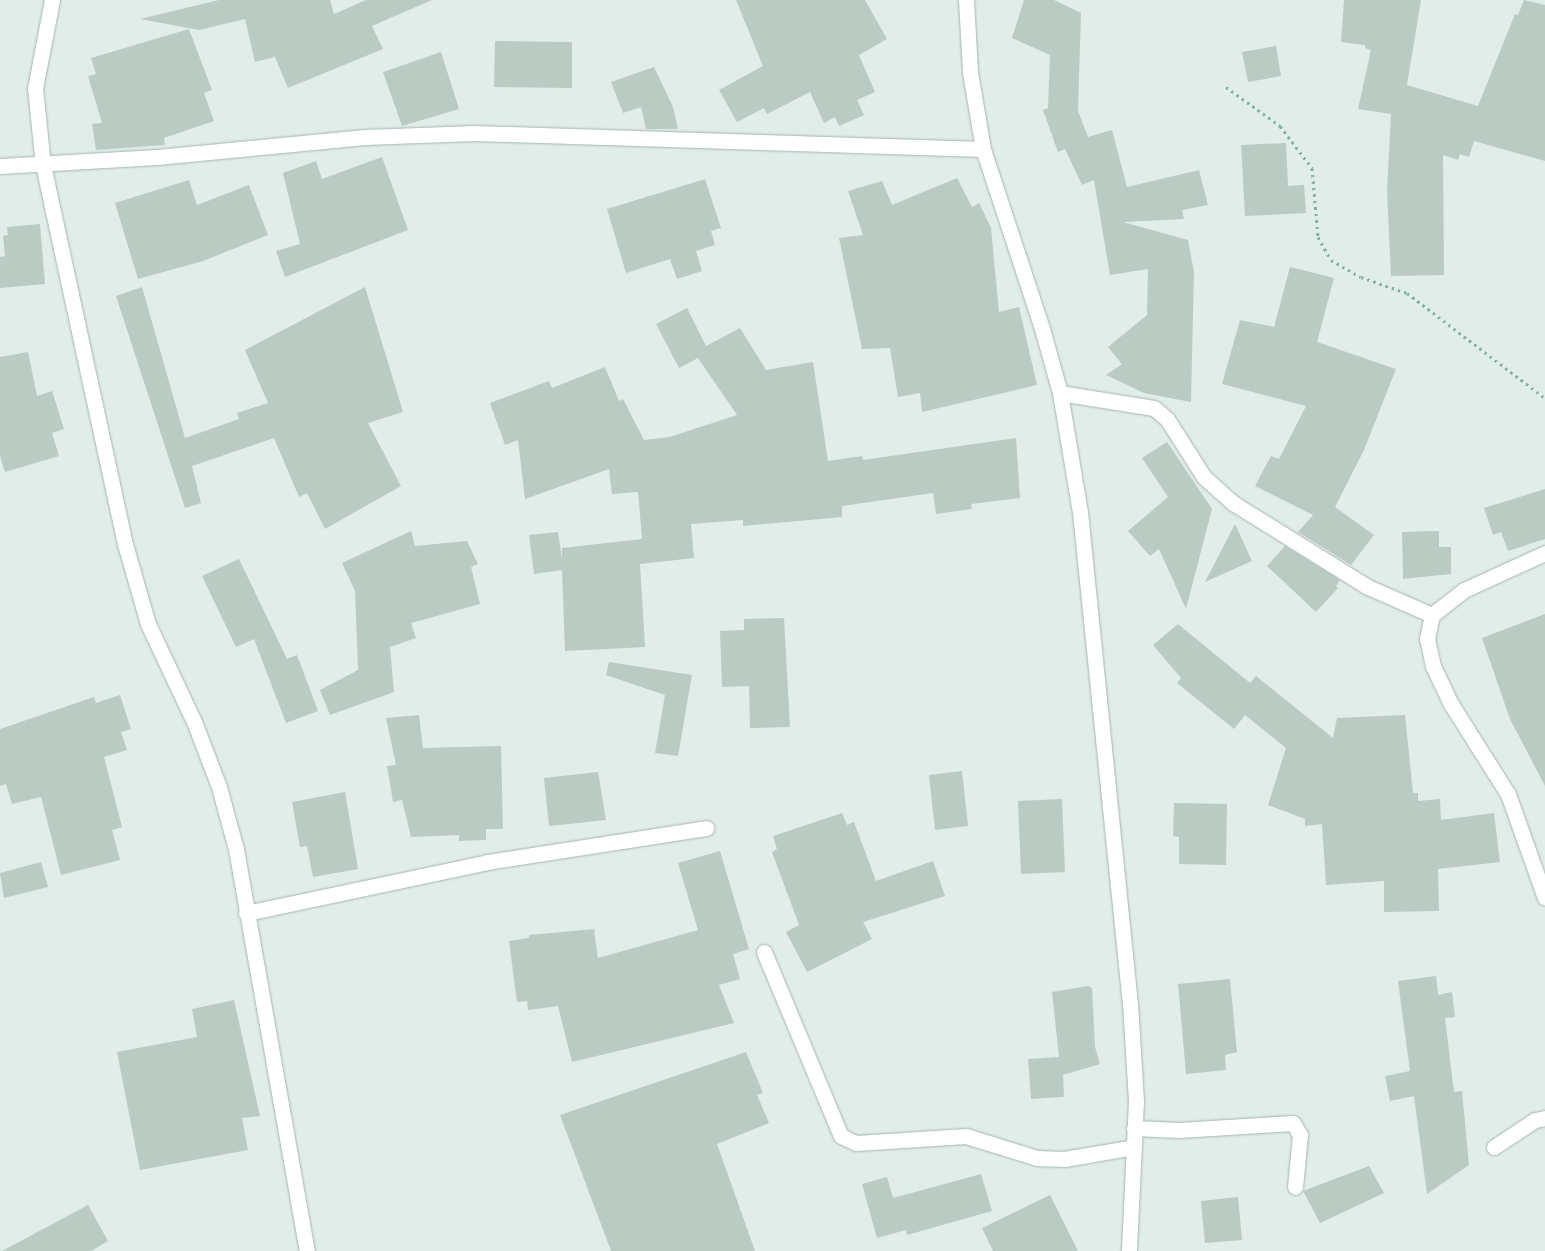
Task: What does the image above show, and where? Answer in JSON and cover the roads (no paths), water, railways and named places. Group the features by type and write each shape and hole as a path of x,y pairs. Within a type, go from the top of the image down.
{"street":[{"path":"52,0 35,88 43,164 125,544 148,624 195,724 219,787 236,849 306,1251"},
{"path":"966,0 970,72 982,149 1022,264 1060,393 1075,476 1130,1003 1134,1147 1129,1251"},
{"path":"0,166 365,137 474,133 982,149"},
{"path":"1060,393 1154,408 1167,419 1204,476 1233,503 1368,587 1432,615"},
{"path":"1545,553 1464,590 1432,615 1427,638 1433,666 1473,743 1508,794 1545,898"},
{"path":"246,913 487,862 706,828"},
{"path":"764,952 841,1136 856,1143 973,1136 1037,1158 1064,1159 1134,1147"},
{"path":"1494,1147 1535,1120 1545,1118"},
{"path":"1134,1128 1180,1130 1293,1123 1300,1135 1295,1187"}]}
